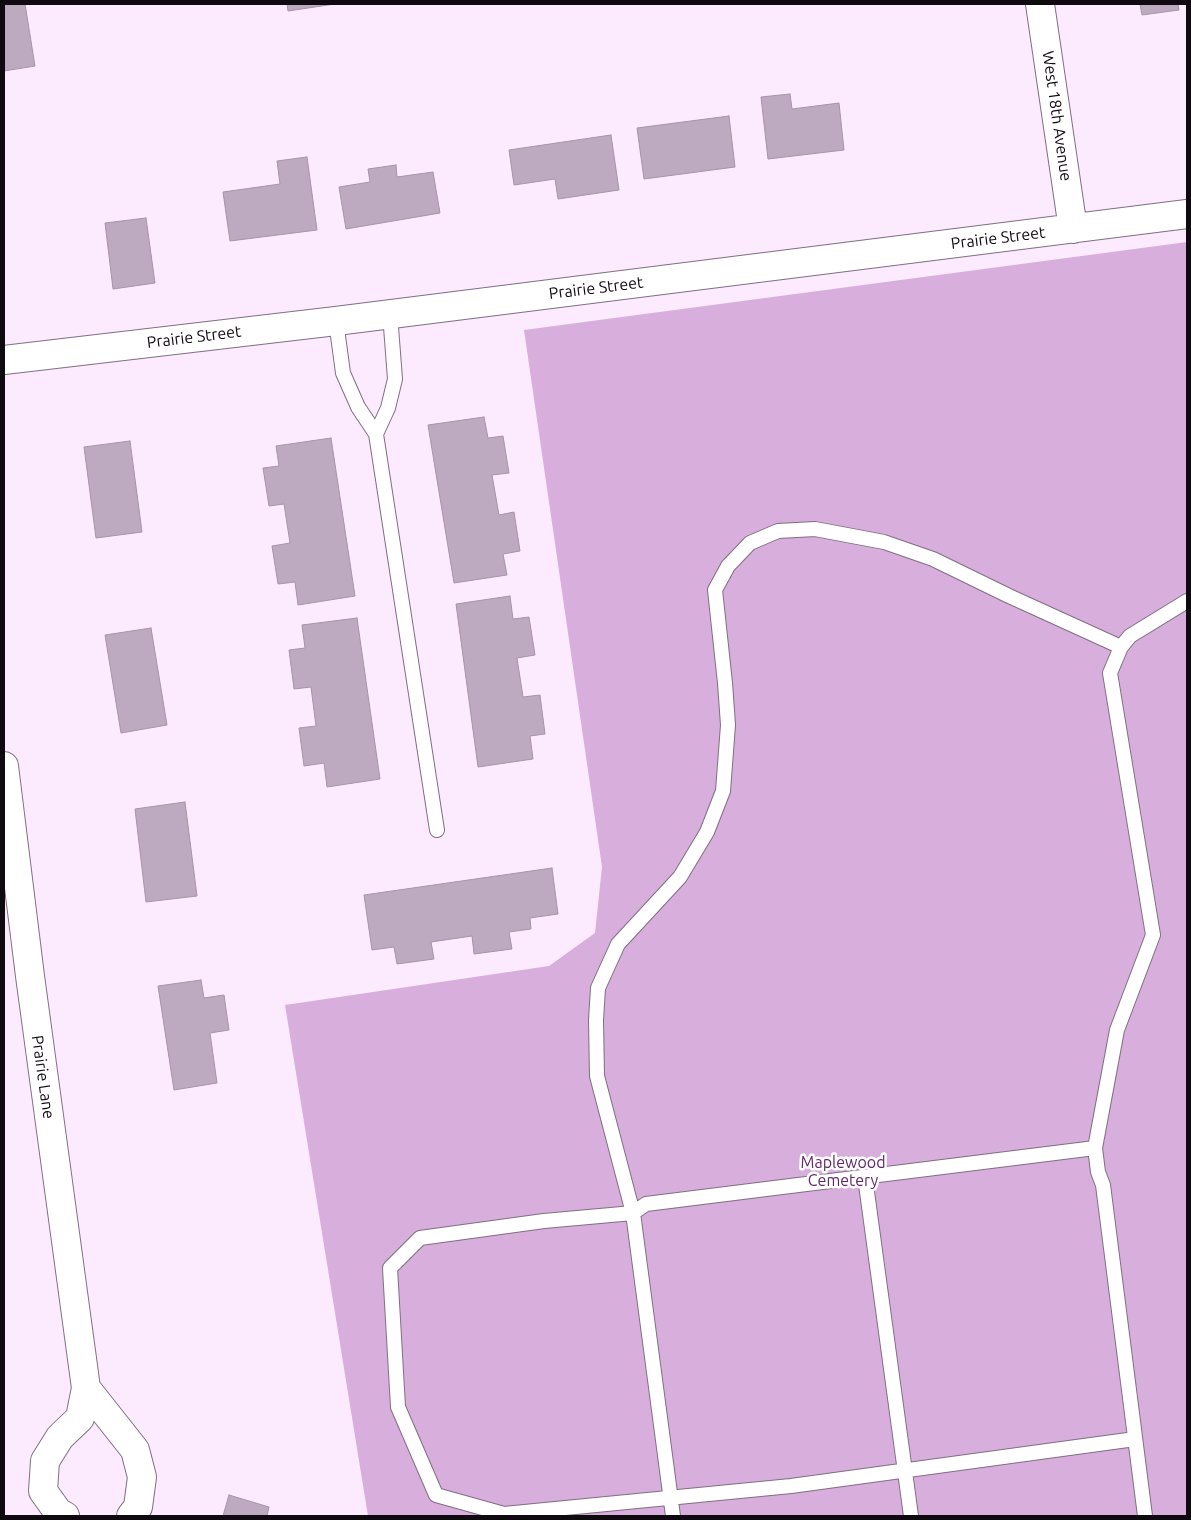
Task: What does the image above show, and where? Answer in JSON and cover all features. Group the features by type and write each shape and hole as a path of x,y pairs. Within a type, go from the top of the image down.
{"street":[{"name":"West 18th Avenue","path":"1040,4 1073,229"},
{"name":"Prairie Street","path":"4,360 336,321 1187,214"},
{"name":"Prairie Lane","path":"4,766 30,976 86,1388 80,1418 60,1437 45,1461 43,1491 58,1512 65,1516"},
{"path":"86,1388 135,1450 142,1477 138,1507 131,1516"}],"lane":[{"path":"376,434 388,408 394,379 390,314"},
{"path":"336,321 344,373 358,407 376,434 437,830"},
{"path":"673,1516 633,1213 598,1076 596,1020 598,988 618,944 680,877 707,832 723,791 728,725 715,590 728,566 750,543 778,531 815,529 884,542 933,559 1121,647"},
{"path":"1144,1516 1103,1185 1098,1172 1095,1148 1117,1030 1153,935 1110,673 1121,647 1130,636 1187,601"},
{"path":"1095,1148 646,1204 633,1213 544,1221 420,1238 390,1268 398,1406 436,1495 504,1514 790,1486 1135,1439"},
{"path":"865,1177 911,1516"}],"green space":[{"name":"Maplewood Cemetery","path":"1187,242 1187,1516 368,1516 285,1005 549,966 595,933 602,867 524,330"}],"building":[{"path":"4,4 25,4 35,66 4,71"},
{"path":"287,4 335,4 288,11"},
{"path":"1140,4 1178,4 1179,10 1142,15"},
{"path":"790,94 792,109 839,103 844,150 768,159 761,97"},
{"path":"729,116 735,167 644,179 637,128"},
{"path":"611,135 619,190 558,199 555,179 514,185 509,150"},
{"path":"307,157 317,230 230,241 223,192 280,184 277,161"},
{"path":"396,165 397,177 433,172 440,213 346,229 339,187 370,182 368,169"},
{"path":"146,218 155,283 113,289 105,223"},
{"path":"484,417 488,438 503,436 509,473 492,475 499,515 514,512 520,551 503,554 507,575 454,583 428,425"},
{"path":"331,438 355,596 298,605 295,582 278,584 272,546 290,543 284,504 269,506 263,468 279,466 276,446"},
{"path":"130,441 142,532 96,538 84,447"},
{"path":"510,596 513,619 529,617 535,655 517,658 523,697 540,695 545,734 530,736 533,759 478,767 456,604"},
{"path":"357,618 380,779 327,787 324,763 304,766 299,728 316,726 311,687 294,689 289,650 305,648 302,625"},
{"path":"151,628 167,725 121,733 105,635"},
{"path":"185,802 197,896 146,902 135,809"},
{"path":"552,868 558,914 530,918 531,929 509,932 512,949 474,954 472,936 431,942 434,959 397,964 394,947 372,950 364,895"},
{"path":"201,980 204,998 224,995 229,1030 210,1033 217,1083 174,1090 158,986"},
{"path":"229,1495 269,1507 267,1516 223,1516"}]}
